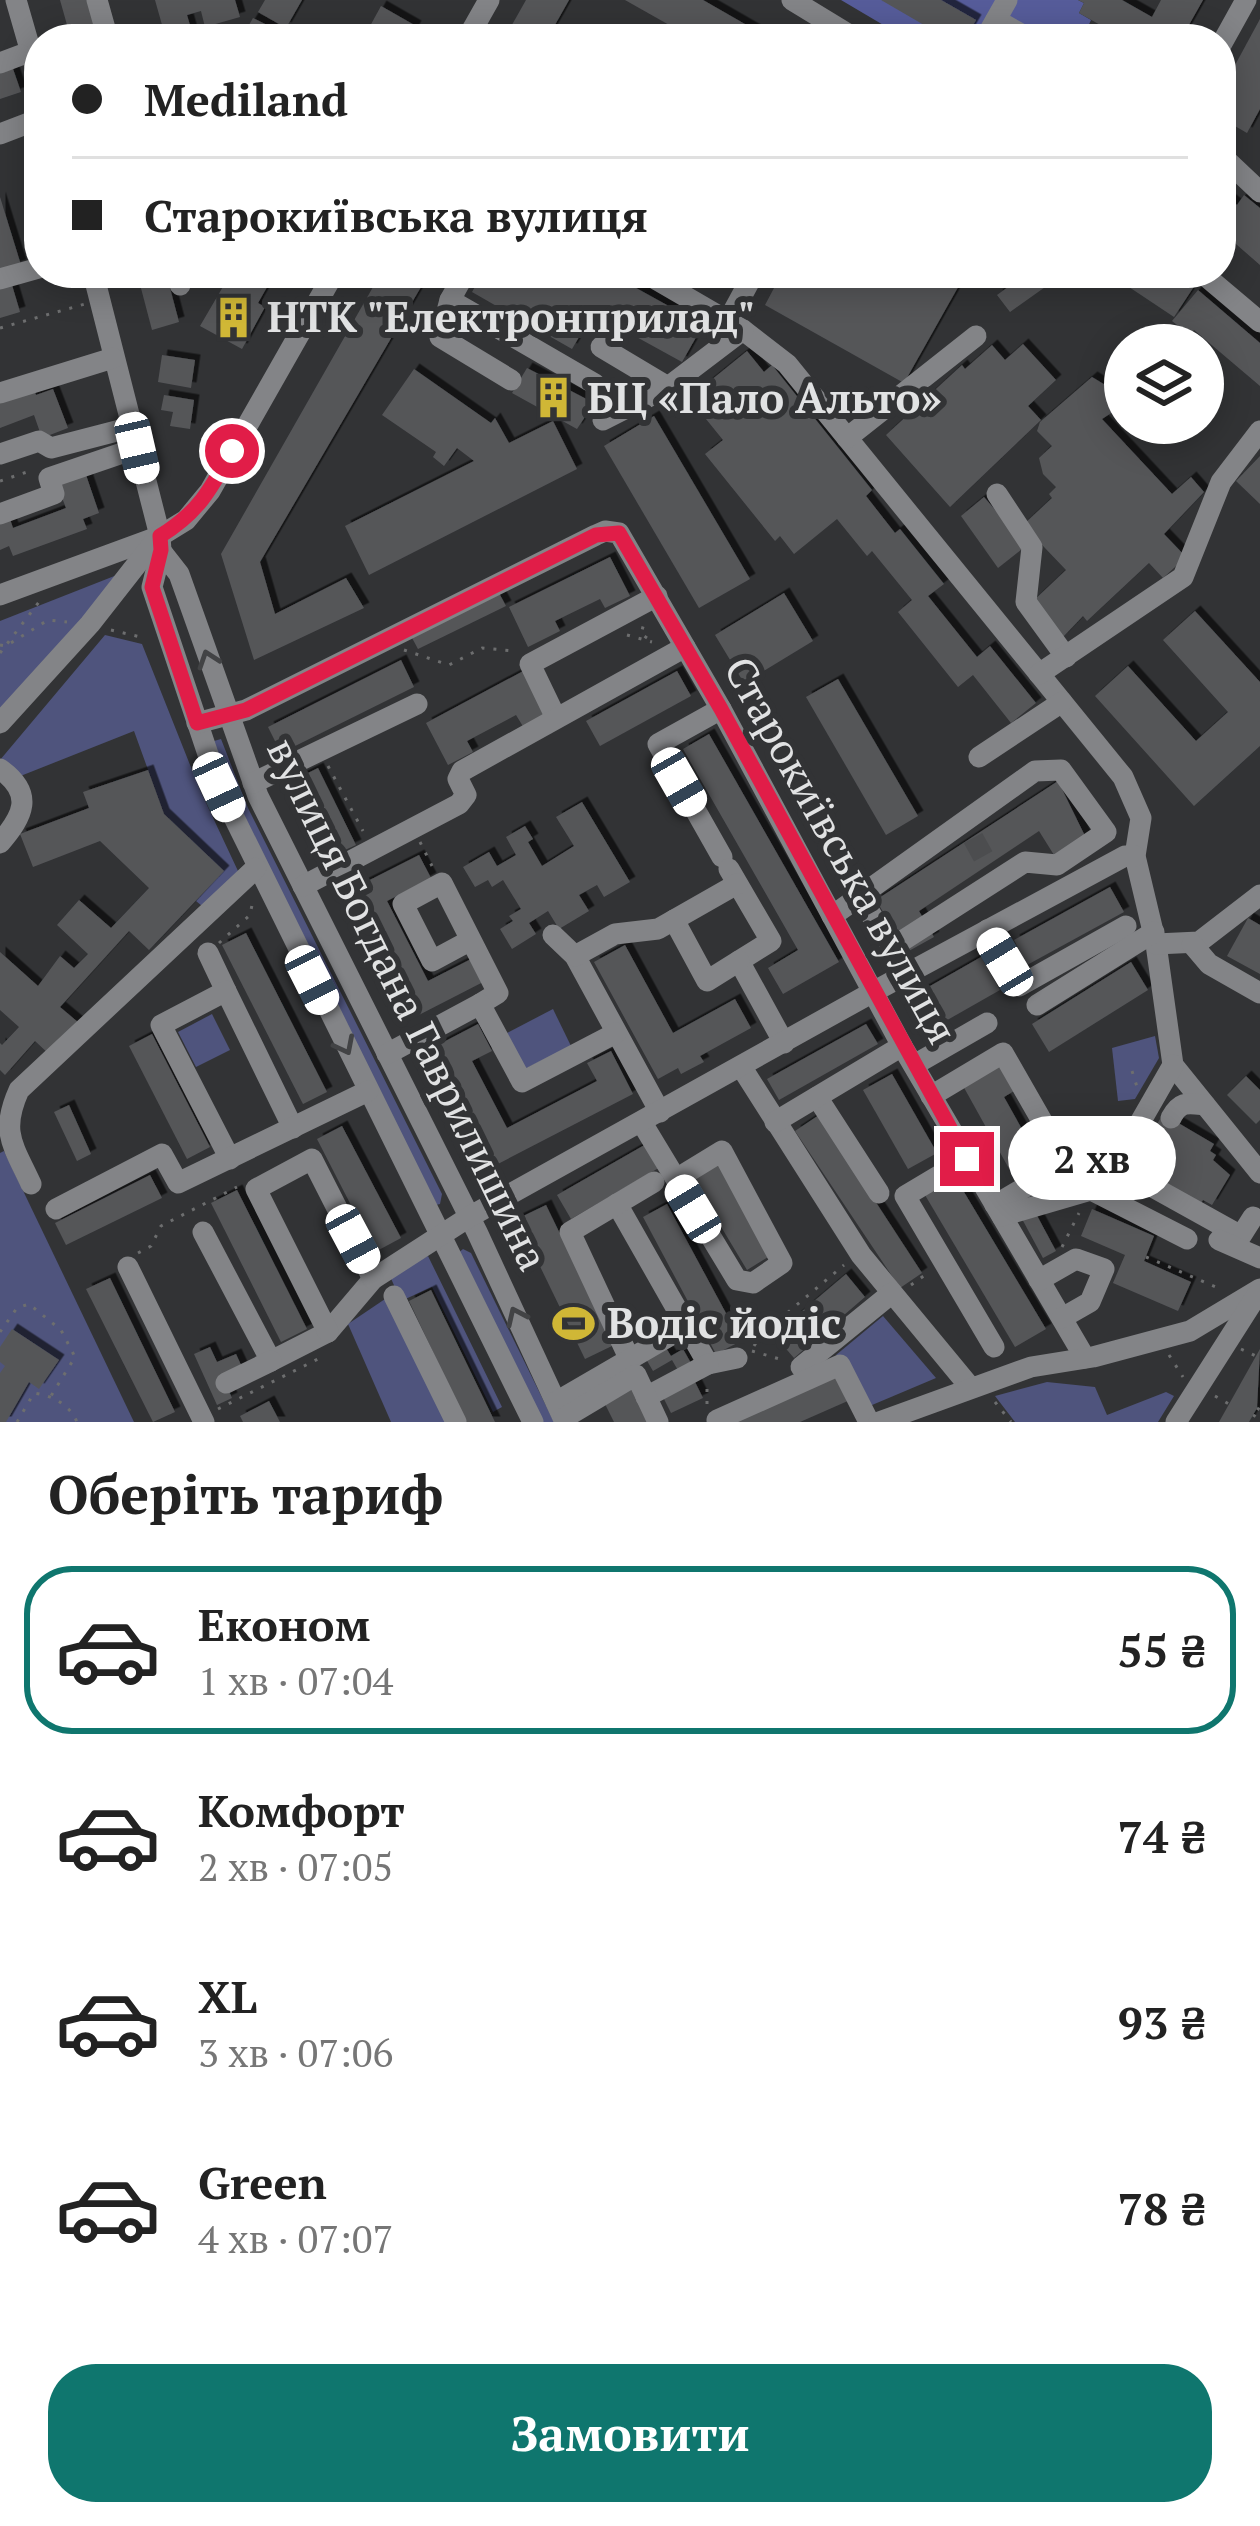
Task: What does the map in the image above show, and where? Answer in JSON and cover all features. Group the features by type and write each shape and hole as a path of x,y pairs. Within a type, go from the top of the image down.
{"street":[{"path":"792,0 831,24"},
{"path":"12,9 24,41"},
{"path":"1236,169 1260,192"},
{"path":"97,288 160,543"},
{"path":"0,723 210,490 325,288"},
{"path":"457,288 440,337 511,380"},
{"path":"671,288 736,325 787,364 1124,777 1141,818 1135,856 1155,938 1173,1065 1260,1173"},
{"path":"603,420 668,387 736,325 749,288"},
{"path":"1220,288 1260,322"},
{"path":"450,300 595,384"},
{"path":"847,438 976,336"},
{"path":"602,346 668,387"},
{"path":"0,393 113,358"},
{"path":"1040,674 1183,578 1221,482 1260,431"},
{"path":"0,454 39,441 52,448 134,437"},
{"path":"0,514 54,494 50,478 134,437"},
{"path":"997,494 1032,547 1026,602 1066,657"},
{"name":"Старокиївська вулиця","path":"197,723 227,716 605,531 619,533 721,709 908,1056 1043,1278 1085,1358"},
{"path":"0,595 160,543"},
{"name":"вулиця Богдана Гаврилишина","path":"160,543 179,574 253,783 562,1414"},
{"name":"вулиця Богдана Гаврилишина","path":"160,543 152,587 219,787 533,1422"},
{"path":"556,718 530,664 657,596"},
{"path":"303,886 464,800 458,779 462,771 683,648"},
{"path":"979,757 1062,701"},
{"path":"253,783 417,704"},
{"path":"674,920 707,981 771,941 658,744 721,709"},
{"path":"0,769 14,781 24,808 0,843"},
{"path":"832,916 860,896 968,831 1035,771 1061,770 1106,832 1057,865 1025,862 992,872 891,948 860,896"},
{"path":"226,1383 328,1332 374,1279 469,1217 873,992 1125,856 1135,856"},
{"path":"31,1184 8,1136 8,1115 19,1090 256,868"},
{"path":"575,956 616,934 658,929 729,870"},
{"path":"387,1054 499,993 442,884 403,904 433,961 471,940"},
{"path":"1037,1005 1155,938 1192,944 1207,939 1260,895"},
{"path":"987,931 1019,986 1126,926"},
{"path":"553,935 575,956 616,1033 651,1118 736,1280 753,1283 782,1263 722,1151 686,1173"},
{"path":"1192,944 1209,964 1260,993"},
{"path":"208,953 293,1128"},
{"path":"739,961 784,1043"},
{"path":"226,991 161,1024 230,1159"},
{"path":"481,1004 522,1082 616,1033"},
{"path":"775,1122 817,1097 987,1023"},
{"path":"931,1096 1003,1053 1066,1163 998,1210"},
{"path":"1173,1065 1114,1166 1241,1236 1253,1217"},
{"path":"742,1068 861,1256 978,1389"},
{"path":"56,1209 163,1154 178,1183 368,1091"},
{"path":"817,1097 879,1192"},
{"path":"1171,1118 1177,1106 1186,1102 1205,1105"},
{"path":"328,1332 256,1190 312,1159 374,1279"},
{"path":"967,1159 905,1196 994,1347"},
{"path":"630,1360 570,1232 654,1182"},
{"path":"998,1210 1091,1190 1187,1239"},
{"path":"617,1204 708,1364"},
{"path":"1210,1226 1211,1235 1260,1258"},
{"path":"202,1232 271,1361"},
{"path":"136,1258 199,1420"},
{"path":"1043,1278 1076,1259 1104,1269 1090,1302 1062,1318"},
{"path":"879,1422 1031,1367 1190,1330 1260,1289"},
{"path":"1176,1422 1260,1289"},
{"path":"801,1367 893,1294"},
{"path":"394,1296 456,1422"},
{"path":"562,1414 630,1360 686,1327"},
{"path":"646,1396 708,1364 736,1358"},
{"path":"711,1419 839,1365 869,1422"},
{"path":"562,1414 637,1375 658,1422"}],"path":[{"path":"0,328 92,302"},
{"path":"22,465 25,473"},
{"path":"0,481 36,469 50,478"},
{"path":"0,653 39,602"},
{"path":"596,627 683,648"},
{"path":"396,648 449,665 482,648 546,654"},
{"path":"320,750 356,818"},
{"path":"413,828 442,884"},
{"path":"208,953 250,915 254,893"},
{"path":"1132,1071 1141,1098"},
{"path":"136,1258 151,1246 161,1226 236,1186 256,1190"},
{"path":"1043,1278 1091,1190"},
{"path":"801,1367 751,1351 761,1335 843,1268 852,1254"},
{"path":"1146,1257 1218,1288"},
{"path":"893,1294 945,1262"},
{"path":"0,1332 16,1308 28,1304 38,1307 62,1330 75,1357 51,1396"},
{"path":"1164,1347 1194,1394"},
{"path":"708,1364 711,1419"},
{"path":"978,1389 1011,1422"},
{"path":"16,1422 34,1393 51,1396 72,1411 77,1422"},
{"path":"1253,1415 1260,1419"}],"shaded area":[{"path":"841,0 1078,0 1084,3 1079,13 1091,20 1089,24 882,24"},
{"path":"122,573 0,716 0,621"},
{"path":"105,635 142,644 238,871 202,906 196,901 223,871 164,814 134,731 18,777 0,760"},
{"path":"221,739 248,808 442,1194 440,1204 436,1205 237,819 214,741"},
{"path":"553,1009 571,1046 525,1069 507,1033"},
{"path":"212,1014 230,1050 196,1067 178,1032"},
{"path":"1155,1036 1159,1058 1135,1099 1118,1101 1112,1048"},
{"path":"4,1151 134,1422 0,1422 0,1153"},
{"path":"463,1249 471,1253 554,1422 539,1422 457,1254"},
{"path":"428,1256 502,1407 493,1412 432,1287 401,1301 389,1274"},
{"path":"388,1297 449,1422 391,1422 348,1324"},
{"path":"883,1316 936,1378 865,1408 836,1355"},
{"path":"1047,1382 1095,1387 1107,1415 1166,1392 1174,1396 1158,1422 1015,1422 995,1396"}],"building":[{"path":"60,0 88,0 95,24 67,24"},
{"path":"155,0 235,0 240,17 204,24 201,11 187,15 190,24 162,24"},
{"path":"265,0 302,0 288,24 258,12"},
{"path":"526,0 569,0 555,24 512,24"},
{"path":"625,0 703,0 745,24 667,24"},
{"path":"881,0 941,0 976,20 974,24 922,24"},
{"path":"1078,0 1122,0 1152,17 1161,0 1203,0 1189,24 1098,24 1079,13 1084,3"},
{"path":"381,6 412,24 371,24"},
{"path":"1260,19 1260,109 1247,133 1236,127 1236,63"},
{"path":"12,66 21,92 0,99 0,70"},
{"path":"1244,195 1260,208 1260,265 1236,244 1236,204"},
{"path":"0,197 21,265 0,271"},
{"path":"12,285 20,312 0,318 0,288"},
{"path":"141,288 170,288 179,322 152,330"},
{"name":"НТК \"Електронприлад\"","path":"222,288 266,288 258,303 265,307 242,349 200,326"},
{"path":"372,288 420,288 260,562 275,614 346,578 364,608 254,660 221,554"},
{"path":"474,288 636,288 703,325 682,362 593,313 572,349 472,292"},
{"path":"774,288 958,288 904,383 765,305"},
{"path":"1007,288 1044,288 1010,312 997,295"},
{"path":"1130,288 1193,288 1174,317"},
{"path":"1198,290 1260,343 1260,386 1224,355 1224,324 1172,321"},
{"path":"1023,344 1056,380 1028,406 1041,420 950,507 886,435 962,365 965,369 992,345 1005,360"},
{"path":"747,351 764,372 772,365 872,490 866,496 895,533 900,529 944,584 928,596 977,657 990,646 1036,703 1011,723 973,675 958,687 898,612 912,600 872,551 867,556 837,519 794,554 780,536 775,541 705,454 723,440 689,398"},
{"path":"162,355 195,360 191,388 158,382"},
{"name":"БЦ «Пало Альто»","path":"527,368 594,403 577,429 512,393"},
{"path":"414,369 491,423 495,418 509,443 553,421 577,469 369,575 345,526 474,461 457,448 444,466 433,457 436,452 382,415"},
{"path":"1092,377 1104,384 1104,444 1125,444 1172,494 1191,477 1204,492 1164,534 1186,557 1163,578 1149,563 1062,638 1030,604 1066,570 1023,525 1052,498 1049,494 1056,487 1043,474 1039,458 1052,446 1037,431 1040,422"},
{"path":"33,387 36,395 53,389 68,428 42,438 34,415 0,428 0,399"},
{"path":"164,395 194,400 190,429 170,426 173,412 161,410"},
{"path":"654,416 750,579 699,608 604,446"},
{"path":"1260,456 1260,504 1236,481"},
{"path":"86,475 99,513 83,519 87,529 13,556 9,546 0,550 0,523 10,519 13,528 66,508 57,485"},
{"path":"984,497 1026,546 998,568 961,516"},
{"path":"610,557 630,596 605,608 600,599 555,621 560,631 528,647 509,607"},
{"path":"499,593 506,606 418,649 411,636"},
{"path":"784,593 813,641 744,683 715,635"},
{"path":"1195,611 1260,682 1260,746 1194,806 1095,696 1128,666 1196,741 1228,712 1163,640"},
{"path":"401,660 414,687 281,753 268,727"},
{"path":"527,669 550,714 524,728 516,715 467,741 473,752 448,765 426,723"},
{"path":"677,671 691,696 600,746 586,721"},
{"path":"838,679 918,816 886,835 806,697"},
{"path":"709,734 839,962 783,994 768,968 798,950 683,749"},
{"path":"318,768 356,845 334,855 296,779"},
{"path":"148,770 164,814 224,871 149,950 129,931 60,1007 79,1023 50,1055 35,1041 5,1075 0,1070 0,1043 19,1027 0,1010 0,952 38,986 60,956 74,968 88,954 57,925 79,900 111,928 149,888 100,841 33,867 20,834 89,808 83,792"},
{"path":"1058,781 1085,836 1054,855 1039,831 919,911 934,937 907,952 876,900"},
{"path":"582,802 630,882 604,897 597,885 579,895 589,911 559,929 548,911 529,923 536,934 512,949 500,929 521,909 503,880 492,887 488,880 475,887 463,867 489,852 497,866 516,855 506,837 525,826 542,866 574,846 556,817"},
{"path":"419,855 431,878 387,901 428,981 475,957 487,980 413,1018 348,891"},
{"path":"1110,887 1124,912 1027,965 1014,940"},
{"path":"1248,918 1260,925 1260,974 1227,956"},
{"path":"246,933 327,1092 303,1104 222,945"},
{"path":"625,945 673,1033 735,999 751,1028 700,1056 704,1062 658,1079 594,962"},
{"path":"981,957 1000,990 928,1031 909,998"},
{"path":"1131,962 1148,990 1049,1052 1032,1024"},
{"path":"478,1024 492,1051 472,1061 507,1128 597,1081 587,1063 611,1051 633,1094 494,1166 432,1048"},
{"path":"866,1024 878,1044 779,1100 767,1079"},
{"path":"152,1034 210,1147 187,1159 129,1046"},
{"path":"999,1063 1014,1091 1004,1097 1028,1140 1040,1133 1055,1161 1017,1183 962,1084"},
{"path":"892,1074 937,1153 908,1169 863,1090"},
{"path":"1246,1076 1260,1090 1256,1124 1227,1095"},
{"path":"69,1105 91,1154 77,1161 54,1112"},
{"path":"1163,1114 1214,1144 1213,1160 1230,1175 1212,1205 1203,1200 1198,1208 1132,1169 1146,1145 1153,1150 1158,1141 1150,1136"},
{"path":"819,1115 922,1273 900,1288 795,1131"},
{"path":"342,1126 401,1238 375,1252 317,1139"},
{"path":"648,1143 662,1166 571,1219 557,1195"},
{"path":"717,1159 773,1254 747,1270 690,1175"},
{"path":"150,1175 162,1198 66,1245 55,1223"},
{"path":"955,1177 1046,1329 1015,1347 925,1195"},
{"path":"237,1190 307,1329 281,1342 211,1203"},
{"path":"667,1204 741,1341 716,1354 643,1217"},
{"path":"546,1205 614,1345 585,1359 517,1219"},
{"path":"1092,1209 1154,1236 1144,1261 1191,1282 1178,1311 1113,1283 1125,1255 1081,1236"},
{"path":"1034,1210 1056,1251 1043,1258 1021,1217"},
{"path":"846,1274 865,1297 794,1358 774,1335"},
{"path":"110,1278 175,1412 153,1422 86,1289"},
{"path":"431,1290 495,1422 466,1422 409,1301"},
{"path":"12,1329 59,1360 39,1389 29,1382 6,1422 0,1422 0,1373 5,1366 0,1362 0,1347"},
{"path":"210,1347 217,1362 236,1354 242,1367 222,1376 232,1398 217,1405 194,1354"},
{"path":"666,1348 671,1356 683,1349 692,1365 679,1372 672,1360 653,1371 646,1359"},
{"path":"1260,1349 1257,1408 1249,1422 1219,1422"},
{"path":"840,1374 850,1400 800,1422 729,1422"},
{"path":"693,1378 703,1398 671,1413 661,1393"},
{"path":"632,1388 649,1422 614,1422 604,1402"},
{"path":"269,1401 280,1422 243,1422 240,1416"}],"tunnel":[{"path":"973,838 988,865"}],"place":[{"name":"НТК \"Електронприлад\"","path":"233,317"},
{"name":"БЦ «Пало Альто»","path":"553,398"},
{"name":"Водіс йодіс","path":"573,1323"}],"route":[{"path":"232,451 186,520 160,536 152,581 197,723 246,710 596,535 619,533 721,709 967,1159"}]}
